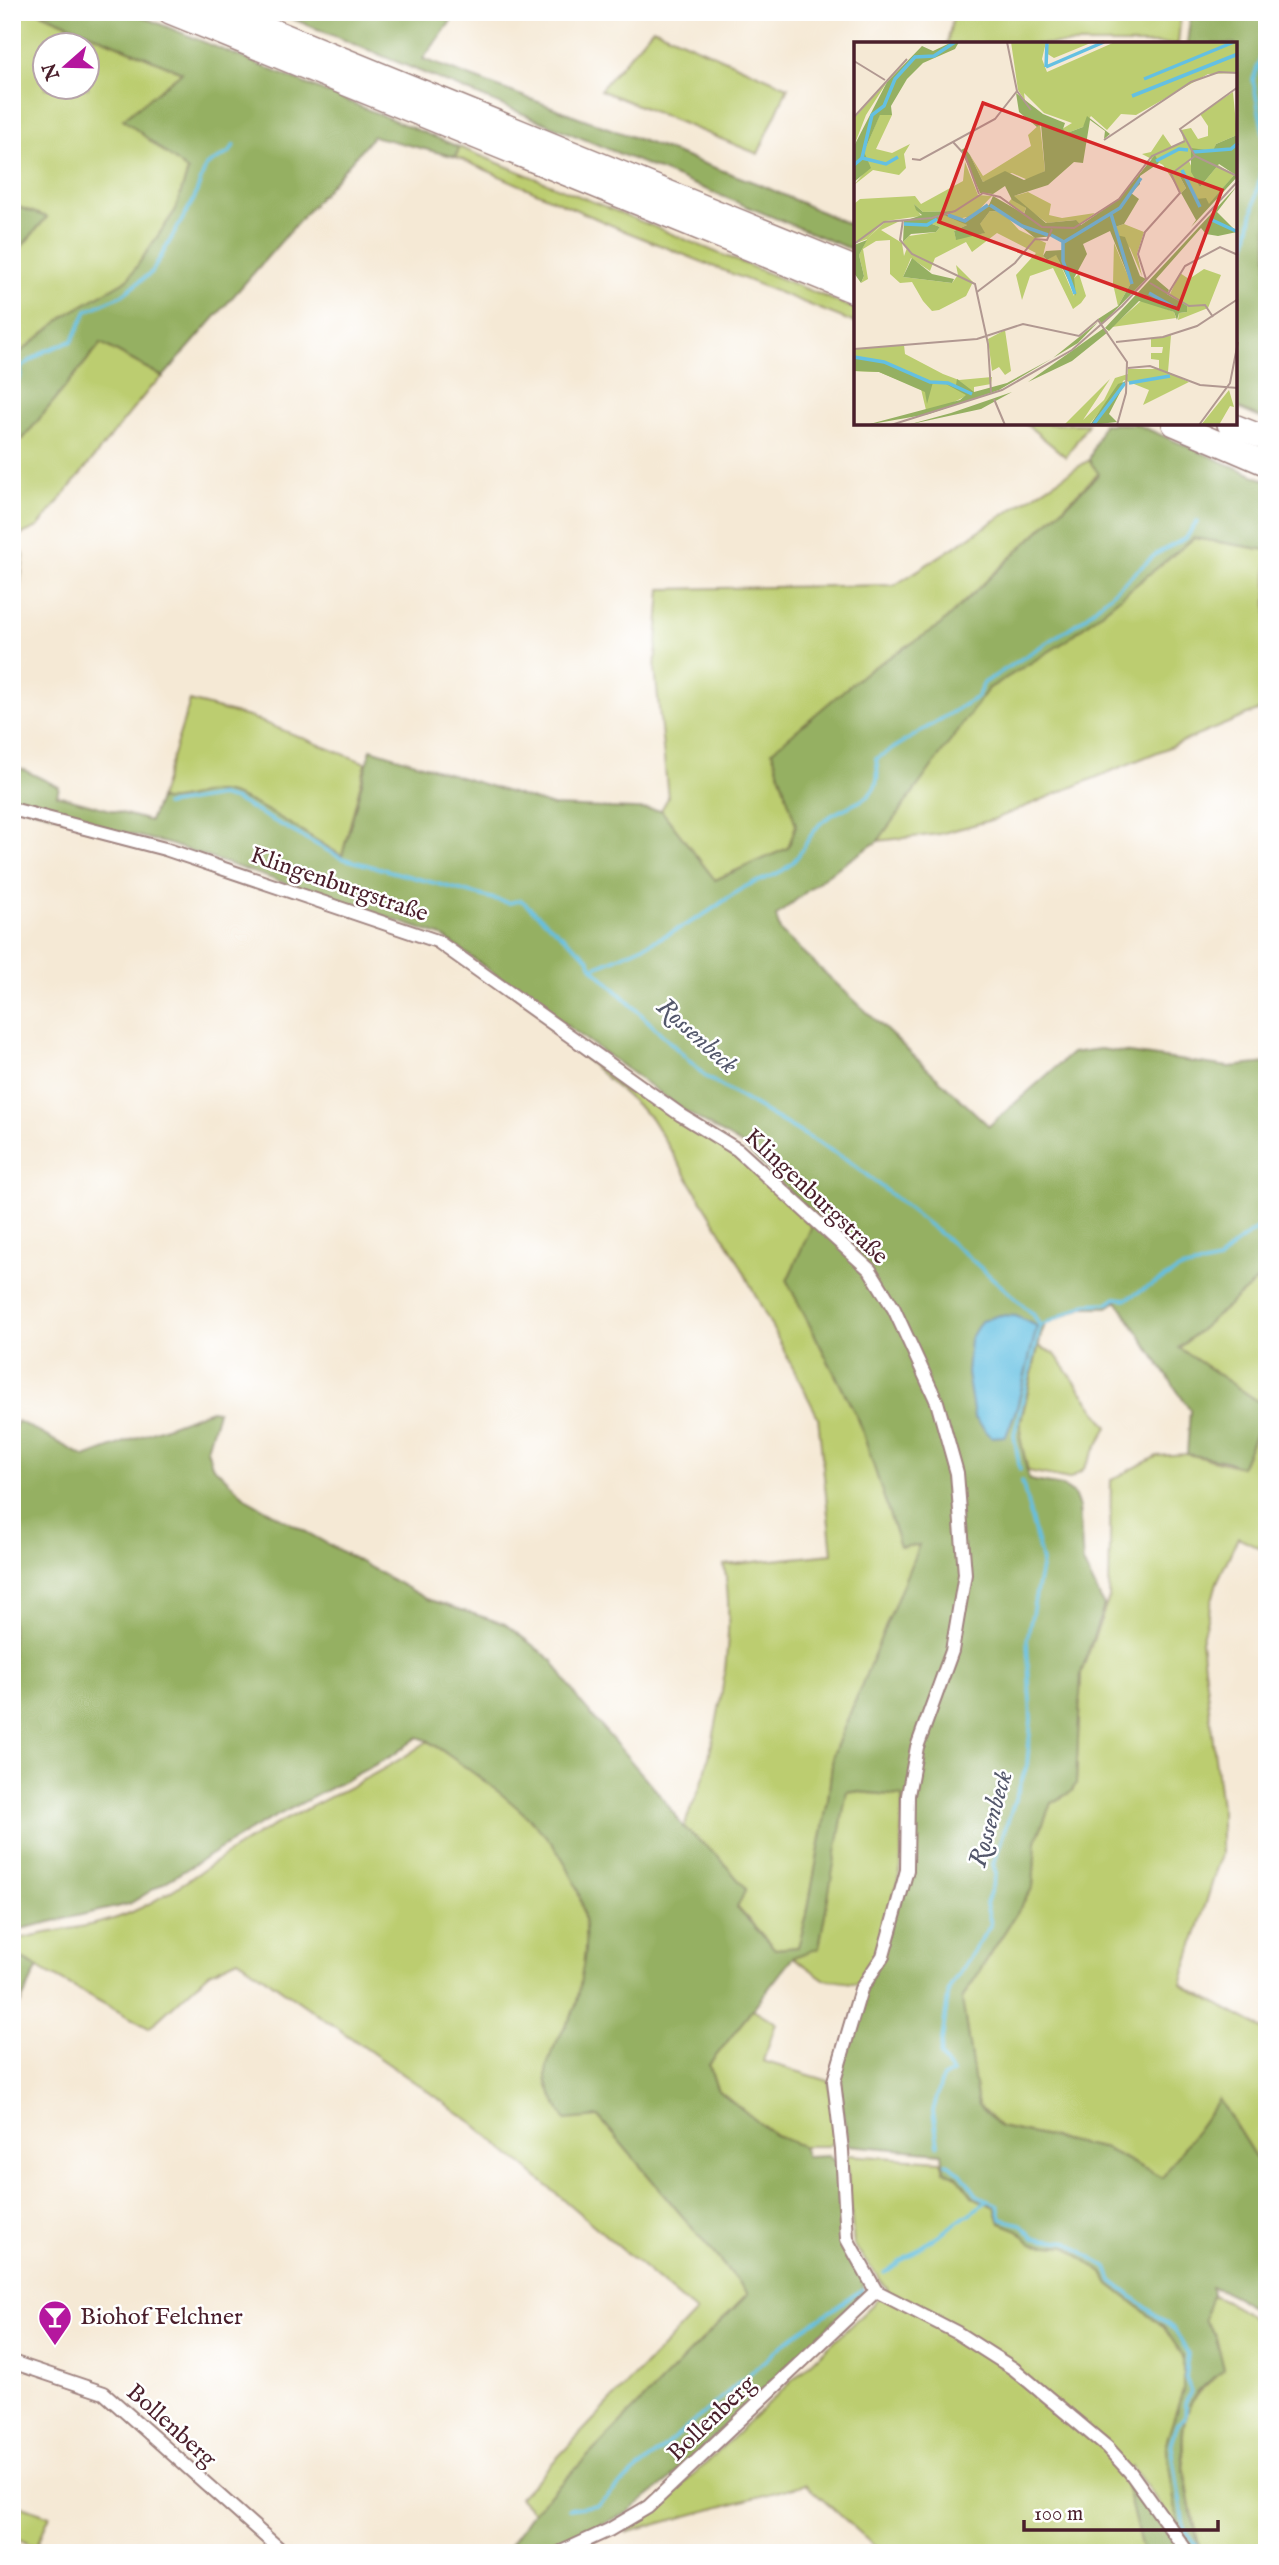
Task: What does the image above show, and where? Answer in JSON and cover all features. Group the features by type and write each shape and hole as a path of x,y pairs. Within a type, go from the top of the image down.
{"highway":[{"path":"170,12 854,291"},
{"path":"227,12 854,267"},
{"path":"1176,425 1267,464"},
{"path":"1232,425 1267,439"}],"street":[{"name":"Klingenburgstraße","path":"12,809 165,849 437,941 681,1115 738,1150 870,1270 894,1309 937,1402 957,1473 965,1574 953,1651 917,1747 908,1795 903,1882 884,1956 861,1989 834,2081 842,2150 847,2239 876,2291"},
{"name":"Bollenberg","path":"559,2553 609,2530 648,2507 876,2291"},
{"path":"876,2291 956,2332 1041,2390 1119,2458 1188,2553"},
{"name":"Bollenberg","path":"12,2362 104,2393 284,2553"}],"green space":[{"path":"12,12 39,12 87,32 32,32 32,102 102,102 102,38 182,72 188,171 175,211 128,279 68,314 12,359 12,258 47,217 12,205"},
{"path":"39,12 131,12 459,147 456,157 373,136 163,377 101,343 23,439 12,441 12,359 68,314 128,279 175,211 188,171 123,119 182,72 102,38 102,32 87,32"},
{"path":"276,12 458,12 423,59 761,185 854,227 854,251"},
{"path":"954,12 1181,12 1178,42 947,42"},
{"path":"1191,12 1267,12 1267,421 1237,408 1237,42 1187,42"},
{"path":"653,28 788,87 758,154 600,90"},
{"path":"459,147 854,309 854,323 627,232 456,157"},
{"path":"12,205 47,217 12,258"},
{"path":"101,343 163,377 150,388 38,527 13,538 24,555 17,607 12,611 12,441 23,438"},
{"path":"1027,425 1087,425 1066,457"},
{"path":"1103,425 1138,425 1267,481 1267,550 1194,538 1066,641 988,689 878,841 827,875 776,916 780,931 989,1126 1072,1053 1100,1049 1229,1067 1267,1063 1267,1272 1179,1348 1262,1404 1266,1411 1241,1467 1226,1461 1187,1454 1190,1410 1117,1301 1108,1307 1083,1307 1045,1324 1041,1335 1021,1421 1020,1437 1029,1480 1062,1486 1074,1494 1079,1507 1083,1563 1104,1606 1081,1673 1076,1784 1071,1792 1051,1803 1036,1841 1033,1887 962,1999 978,2105 1000,2127 1106,2149 1162,2178 1219,2099 1267,2176 1267,2327 1243,2301 1211,2287 1212,2295 1204,2320 1215,2335 1224,2369 1205,2385 1190,2404 1182,2437 1188,2495 1199,2548 1205,2553 1143,2553 1123,2473 1173,2541 1178,2528 1166,2443 1183,2390 1183,2356 1163,2326 1109,2284 1103,2273 1066,2246 1032,2244 1018,2230 1000,2223 995,2207 973,2197 957,2176 944,2170 942,2153 848,2145 839,2082 849,2035 911,1870 902,1796 847,1791 819,1948 793,1957 709,2065 717,2089 774,2135 802,2146 806,2157 828,2156 836,2162 842,2249 864,2280 863,2293 668,2481 626,2514 571,2537 547,2553 504,2553 533,2512 748,2294 599,2117 565,2120 551,2092 546,2076 549,2058 575,2008 583,1966 585,1926 578,1891 563,1860 543,1832 489,1785 429,1741 418,1737 392,1756 261,1824 129,1904 12,1931 12,1432 18,1421 85,1457 211,1410 218,1411 207,1449 212,1465 247,1499 427,1599 505,1624 553,1661 580,1702 662,1797 684,1828 719,1857 746,1889 737,1908 775,1949 798,1947 806,1919 828,1800 833,1755 919,1545 900,1547 859,1421 787,1281 816,1217 742,1145 685,1111 442,936 169,844 12,804 12,764 59,787 57,795 150,821 159,799 174,800 218,792 230,794 262,808 342,856 371,749 553,806 661,810 715,880 788,848 796,825 772,751 863,674 939,626 1099,474 1089,460"},
{"path":"1089,460 1099,473 939,626 863,674 788,848 715,880 661,810 668,798 655,669 661,589 895,585"},
{"path":"1194,538 1267,550 1267,707 995,819 940,834 877,841 988,689 1066,641"},
{"path":"190,701 252,718 366,763 342,856 262,808 230,794 218,792 174,800 159,799"},
{"path":"586,1052 735,1154 812,1227 787,1281 859,1421 900,1546 920,1544 833,1755 828,1800 806,1919 798,1947 775,1949 737,1907 719,1857 684,1828 705,1773 721,1696 728,1616 724,1565 832,1554 818,1417 735,1255 651,1118 581,1055"},
{"path":"1267,1272 1267,1551 1238,1537 1217,1582 1201,1641 1221,1807 1221,1854 1181,1984 1267,2031 1267,2176 1219,2099 1162,2178 1106,2149 1000,2127 978,2105 962,1999 1033,1887 1036,1841 1051,1803 1071,1792 1076,1784 1081,1673 1109,1598 1111,1480 1157,1456 1187,1454 1241,1467 1266,1411 1262,1404 1179,1348"},
{"path":"1038,1346 1054,1353 1108,1427 1083,1470 1069,1479 1028,1471 1020,1437 1021,1421"},
{"path":"428,1741 509,1797 538,1824 563,1857 580,1897 586,1940 582,1984 576,2006 556,2044 599,2117 748,2294 533,2512 519,2498 696,2312 473,2123 238,1959 210,1972 149,2028 12,1954 12,1941 118,1918 149,1904 264,1831 368,1777"},
{"path":"846,1791 902,1796 901,1868 878,1957 859,1984 824,1979 793,1957 819,1947"},
{"path":"12,1954 38,1967 12,2021"},
{"path":"753,2009 776,2023 763,2061 829,2081 836,2138 828,2146 802,2146 774,2135 717,2089 709,2065"},
{"path":"846,2155 941,2161 944,2170 957,2176 973,2197 995,2207 1000,2223 1018,2230 1032,2244 1065,2246 1103,2273 1109,2284 1163,2326 1183,2356 1183,2390 1166,2443 1178,2528 1131,2466 1123,2473 1143,2553 883,2553 805,2484 625,2533 677,2490 888,2290 854,2246"},
{"path":"1212,2295 1244,2311 1267,2338 1267,2553 1207,2553 1199,2547 1185,2474 1183,2436 1185,2419 1193,2399 1224,2369 1215,2335 1203,2320"},
{"path":"12,2502 50,2516 36,2547 12,2536"}],"water":[{"path":"1000,1315 1016,1316 1037,1326 1017,1407 1006,1436 991,1437 974,1417 967,1373 970,1339 981,1321"}],"waterway":[{"path":"1237,291 1266,147 1253,80 1267,39"},
{"path":"12,387 20,378 21,367 45,351 72,341 87,311 122,295 152,272 194,199 206,166 230,152 234,145"},
{"path":"593,968 676,930 743,888 786,868 797,858 822,822 870,794 876,785 878,774 876,759 977,697 984,683 1082,620 1156,554 1186,538 1197,522"},
{"name":"Rossenbeck","path":"165,805 220,796 236,800 341,858 509,903 521,900 588,958 593,968 706,1077 849,1161 964,1253 1033,1314 1040,1326 1014,1435 1020,1470"},
{"path":"1040,1326 1086,1304 1109,1303 1116,1298 1126,1299 1181,1269 1219,1261 1241,1240 1267,1225"},
{"name":"Rossenbeck","path":"938,2145 933,2111 942,2079 952,2073 940,2056 949,1989 991,1924 986,1904 996,1874 993,1864 1027,1765 1031,1720 1027,1640 1042,1562 1022,1481"},
{"name":"Rossenbeck","path":"946,2163 961,2173 977,2195 998,2205 1001,2219 1020,2224 1034,2238 1068,2242 1107,2268 1112,2281 1175,2330 1188,2354 1185,2376 1191,2391 1185,2403 1184,2417 1171,2441 1184,2528 1201,2553"},
{"path":"884,2273 989,2200"},
{"path":"569,2509 597,2505 792,2337 863,2289"}],"place":[{"name":"Biohof Felchner","path":"55,2347"}]}
